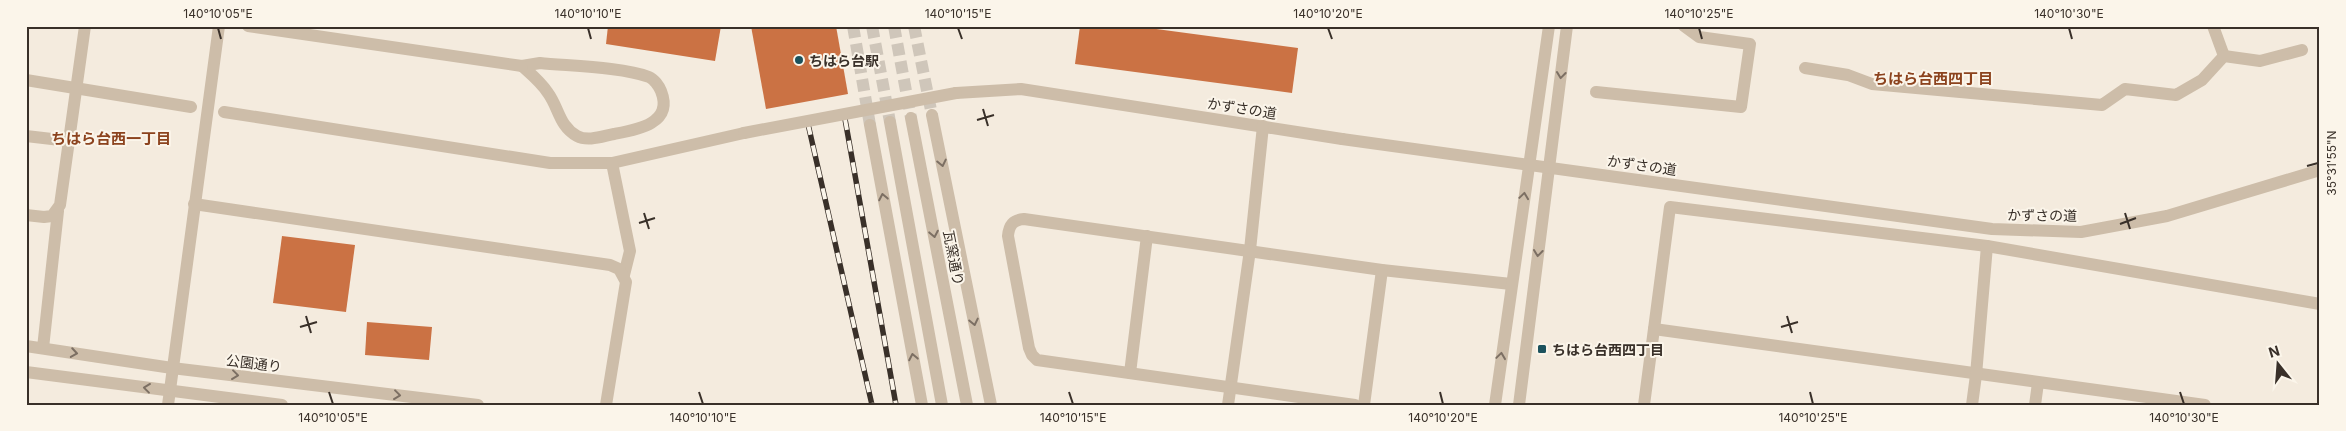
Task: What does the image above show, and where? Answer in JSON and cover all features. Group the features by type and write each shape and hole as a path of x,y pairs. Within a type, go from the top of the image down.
{"street":[{"path":"43,348 58,211 85,26"},
{"path":"168,405 219,26"},
{"path":"248,26 522,66 540,63 635,73 651,78 659,88 663,97 661,111 654,122 644,128 591,139 579,137 562,122 550,94 542,83 522,66"},
{"path":"1495,405 1549,26"},
{"path":"1519,405 1567,26"},
{"path":"1596,92 1741,107 1750,44 1699,37 1684,26"},
{"path":"2214,26 2224,56"},
{"path":"2224,56 2260,61 2302,50"},
{"path":"1805,68 1848,75 1872,84 2102,105 2126,89 2176,95 2202,80 2224,56"},
{"path":"26,80 191,107"},
{"name":"かずさの道","path":"224,112 550,163 612,163 744,132 956,93 1021,89 1342,139 1992,229 2080,232 2167,216 2320,170"},
{"path":"932,115 992,405"},
{"name":"瓦窯通り","path":"911,118 967,405"},
{"path":"890,122 942,405"},
{"path":"870,125 922,405"},
{"path":"1228,405 1250,250 1263,126"},
{"path":"26,136 69,141"},
{"path":"612,163 630,250 624,275"},
{"path":"194,204 610,264 619,269 624,275 626,282 606,405"},
{"path":"1644,405 1670,207 1987,246 2320,304"},
{"path":"26,215 52,216 58,211"},
{"path":"1355,405 1037,360 1032,355 1008,236 1009,227 1016,220 1024,219 1382,270 1511,284"},
{"path":"1130,374 1147,236"},
{"path":"1972,405 1987,246"},
{"path":"1364,405 1382,270"},
{"path":"1654,329 1976,375 2205,405"},
{"name":"公園通り","path":"26,346 172,368 478,405"},
{"path":"26,372 282,405"},
{"path":"2035,405 2038,383"}],"building":[{"path":"608,26 721,26 715,61 606,44"},
{"name":"ちはら台駅","path":"751,26 836,26 848,94 766,109"},
{"path":"1080,26 1134,26 1298,48 1292,93 1075,64"},
{"path":"282,236 355,245 346,312 273,303"},
{"path":"367,322 432,327 429,360 365,355"}],"tunnel":[{"path":"853,26 870,125"},
{"path":"872,26 890,122"},
{"path":"894,26 911,118"},
{"path":"914,26 932,115"}],"railway":[{"path":"845,119 896,405"},
{"path":"808,124 872,405"}],"place":[{"name":"ちはら台駅","path":"799,60"},
{"name":"ちはら台西四丁目","path":"1542,349"}],"district":[{"name":"ちはら台西四丁目","path":"1933,78"},
{"name":"ちはら台西一丁目","path":"111,138"}]}
